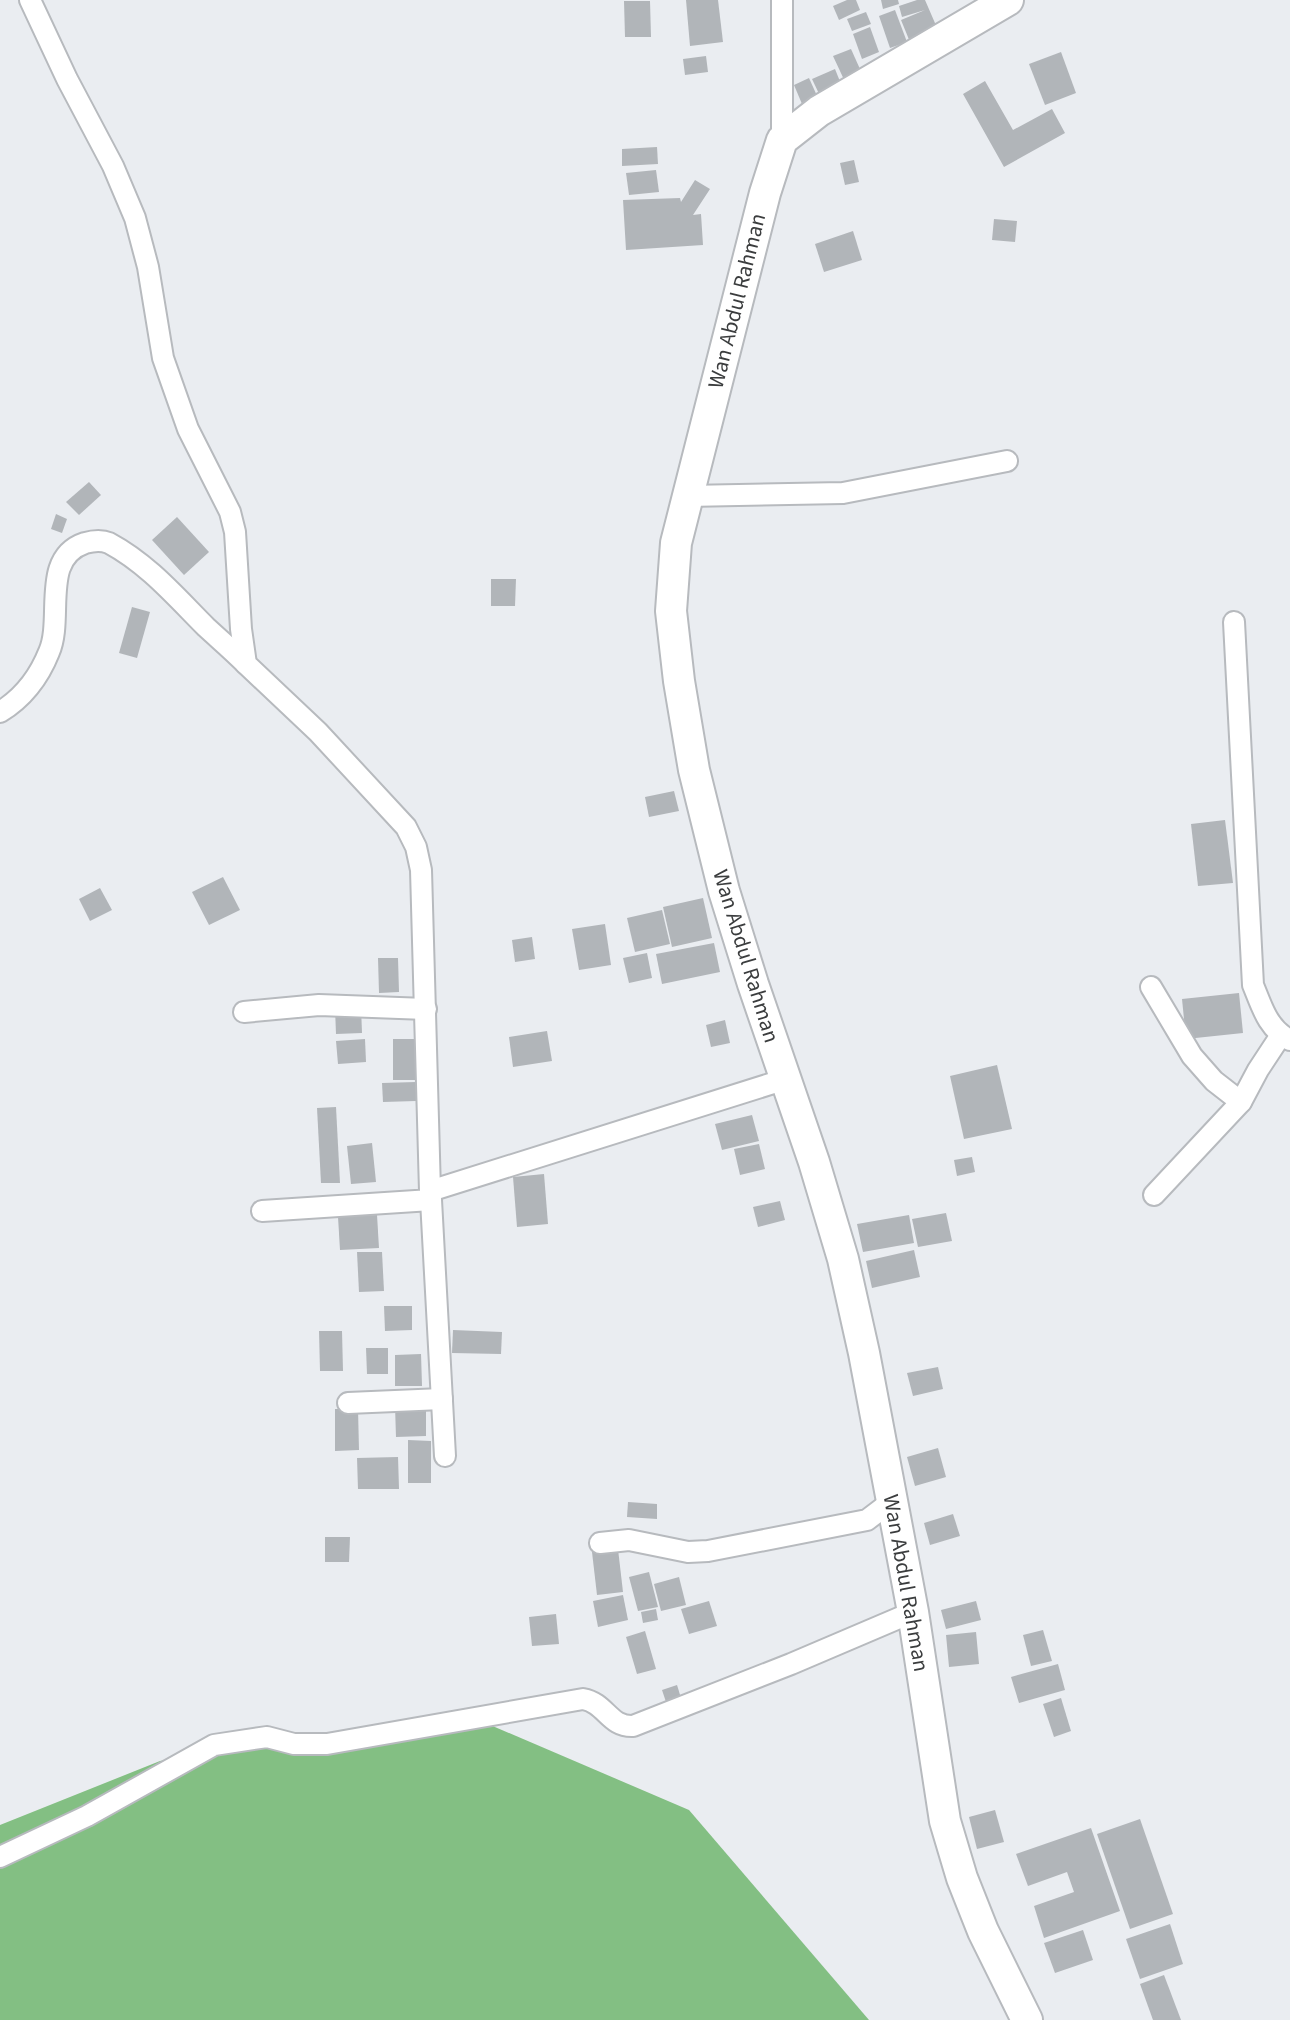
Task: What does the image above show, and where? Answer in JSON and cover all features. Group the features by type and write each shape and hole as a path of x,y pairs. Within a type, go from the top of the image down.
{"street":[{"path":"30,0 113,166 135,218 148,267 163,358 188,429 230,512 235,532 246,664"},
{"path":"782,0 782,140"},
{"path":"782,140 819,111 1008,0"},
{"name":"Wan Abdul Rahman","path":"782,140 765,193 676,543 671,611 679,681 694,770 724,891 843,1259 913,1612 945,1821 962,1878 983,1931 1027,2020"},
{"path":"687,496 843,493 1007,461"},
{"path":"0,712 14,704 29,689 51,650 56,586 62,561 72,550 87,542 105,541 139,562 168,587 318,732 406,827 416,847 421,870 431,1196 445,1456"},
{"path":"1154,1195 1241,1102 1258,1070 1285,1038 1267,1019 1253,985 1234,622"},
{"path":"1151,987 1192,1056 1214,1081 1241,1102"},
{"path":"244,1012 319,1005 426,1009"},
{"path":"262,1211 431,1196 786,1079"},
{"path":"348,1403 442,1399"},
{"path":"600,1543 629,1540 688,1552 708,1551 867,1520 892,1501"},
{"path":"0,1857 87,1816 214,1745 267,1737 294,1744 327,1744 583,1699 592,1701 617,1724 633,1726 913,1612"}],"green space":[{"path":"460,1712 689,1810 869,2020 0,2020 0,1825 160,1761"}],"building":[{"path":"686,0 718,0 723,42 690,46"},
{"path":"856,0 860,10 839,20 833,6"},
{"path":"881,0 898,0 899,4 883,9"},
{"path":"925,0 938,30 910,42 901,20 925,10 902,17 899,6"},
{"path":"624,1 650,1 651,37 625,37"},
{"path":"895,10 907,42 890,48 879,16"},
{"path":"866,12 871,24 852,31 847,19"},
{"path":"870,27 879,52 862,59 853,34"},
{"path":"851,49 864,78 847,86 833,56"},
{"path":"1061,52 1076,93 1045,105 1029,64"},
{"path":"706,56 708,72 685,75 683,59"},
{"path":"835,69 843,89 821,98 812,79"},
{"path":"809,78 818,98 802,104 794,85"},
{"path":"985,81 1013,130 1052,109 1065,133 1004,167 963,94"},
{"path":"657,147 658,164 622,166 622,149"},
{"path":"854,160 859,182 845,185 840,163"},
{"path":"656,170 659,192 629,195 626,173"},
{"path":"695,180 710,189 693,215 701,214 703,245 626,250 623,200 680,198 681,202"},
{"path":"994,219 1017,221 1015,242 992,240"},
{"path":"853,231 862,260 824,272 815,244"},
{"path":"89,482 101,495 79,515 66,502"},
{"path":"56,514 67,519 62,533 51,529"},
{"path":"177,517 209,552 184,575 152,540"},
{"path":"491,579 516,579 515,606 491,606"},
{"path":"132,607 150,612 137,658 119,653"},
{"path":"674,791 679,811 649,817 645,797"},
{"path":"1225,820 1233,883 1198,886 1191,824"},
{"path":"223,877 240,910 209,925 192,892"},
{"path":"100,888 112,910 90,921 79,899"},
{"path":"703,898 712,938 672,947 663,907"},
{"path":"662,910 670,944 635,952 627,918"},
{"path":"605,924 611,965 579,970 572,929"},
{"path":"532,937 535,959 515,962 512,940"},
{"path":"714,943 720,972 662,984 656,954"},
{"path":"647,953 652,978 629,983 623,958"},
{"path":"378,958 398,958 399,992 379,993"},
{"path":"1239,993 1243,1033 1186,1039 1182,999"},
{"path":"361,1007 362,1033 336,1034 335,1008"},
{"path":"725,1020 730,1043 711,1047 706,1025"},
{"path":"547,1031 552,1061 513,1067 509,1037"},
{"path":"365,1039 366,1062 338,1064 336,1041"},
{"path":"393,1039 417,1039 417,1080 393,1080"},
{"path":"997,1065 1012,1129 964,1139 950,1076"},
{"path":"416,1082 416,1101 383,1102 382,1083"},
{"path":"336,1107 340,1183 321,1183 317,1108"},
{"path":"752,1115 759,1141 722,1150 715,1124"},
{"path":"372,1143 376,1182 351,1184 347,1146"},
{"path":"759,1144 765,1169 740,1175 734,1149"},
{"path":"972,1157 975,1172 957,1176 954,1160"},
{"path":"544,1174 548,1224 517,1227 513,1177"},
{"path":"780,1201 785,1220 758,1227 753,1207"},
{"path":"946,1213 952,1241 918,1247 912,1219"},
{"path":"377,1215 379,1248 340,1250 338,1217"},
{"path":"909,1215 914,1243 863,1252 857,1224"},
{"path":"914,1250 920,1277 872,1288 866,1261"},
{"path":"357,1252 382,1252 384,1291 359,1292"},
{"path":"384,1306 412,1306 412,1330 385,1331"},
{"path":"453,1330 502,1332 501,1354 452,1353"},
{"path":"319,1331 342,1331 343,1371 320,1371"},
{"path":"366,1348 388,1348 388,1374 367,1374"},
{"path":"421,1354 422,1386 395,1386 395,1355"},
{"path":"938,1367 943,1389 913,1396 907,1373"},
{"path":"395,1406 426,1406 426,1436 396,1437"},
{"path":"335,1409 358,1409 359,1450 335,1451"},
{"path":"408,1440 431,1441 431,1483 408,1483"},
{"path":"938,1448 946,1477 915,1486 907,1457"},
{"path":"398,1457 399,1489 358,1489 357,1458"},
{"path":"628,1502 657,1504 657,1519 627,1517"},
{"path":"953,1514 960,1536 930,1545 924,1523"},
{"path":"325,1537 350,1537 349,1562 325,1562"},
{"path":"618,1549 623,1592 597,1595 592,1552"},
{"path":"649,1572 658,1607 638,1611 629,1577"},
{"path":"679,1577 686,1605 661,1611 654,1584"},
{"path":"623,1595 628,1620 598,1627 593,1601"},
{"path":"709,1601 717,1626 689,1634 681,1609"},
{"path":"976,1601 981,1620 946,1629 941,1610"},
{"path":"656,1609 658,1620 643,1623 641,1612"},
{"path":"556,1614 559,1644 532,1646 529,1617"},
{"path":"1043,1630 1052,1661 1031,1666 1023,1635"},
{"path":"645,1631 656,1669 637,1674 626,1637"},
{"path":"976,1632 979,1664 949,1667 946,1635"},
{"path":"1058,1664 1065,1690 1019,1703 1011,1677"},
{"path":"677,1685 681,1698 666,1702 662,1690"},
{"path":"1061,1698 1071,1731 1054,1737 1043,1704"},
{"path":"995,1810 1004,1842 977,1849 969,1817"},
{"path":"1140,1819 1173,1914 1130,1929 1097,1834"},
{"path":"1091,1828 1120,1911 1044,1938 1034,1906 1074,1892 1067,1872 1028,1886 1016,1854"},
{"path":"1170,1924 1183,1964 1140,1979 1126,1939"},
{"path":"1083,1930 1093,1960 1055,1973 1044,1943"},
{"path":"1164,1975 1181,2020 1153,2020 1140,1984"}]}
